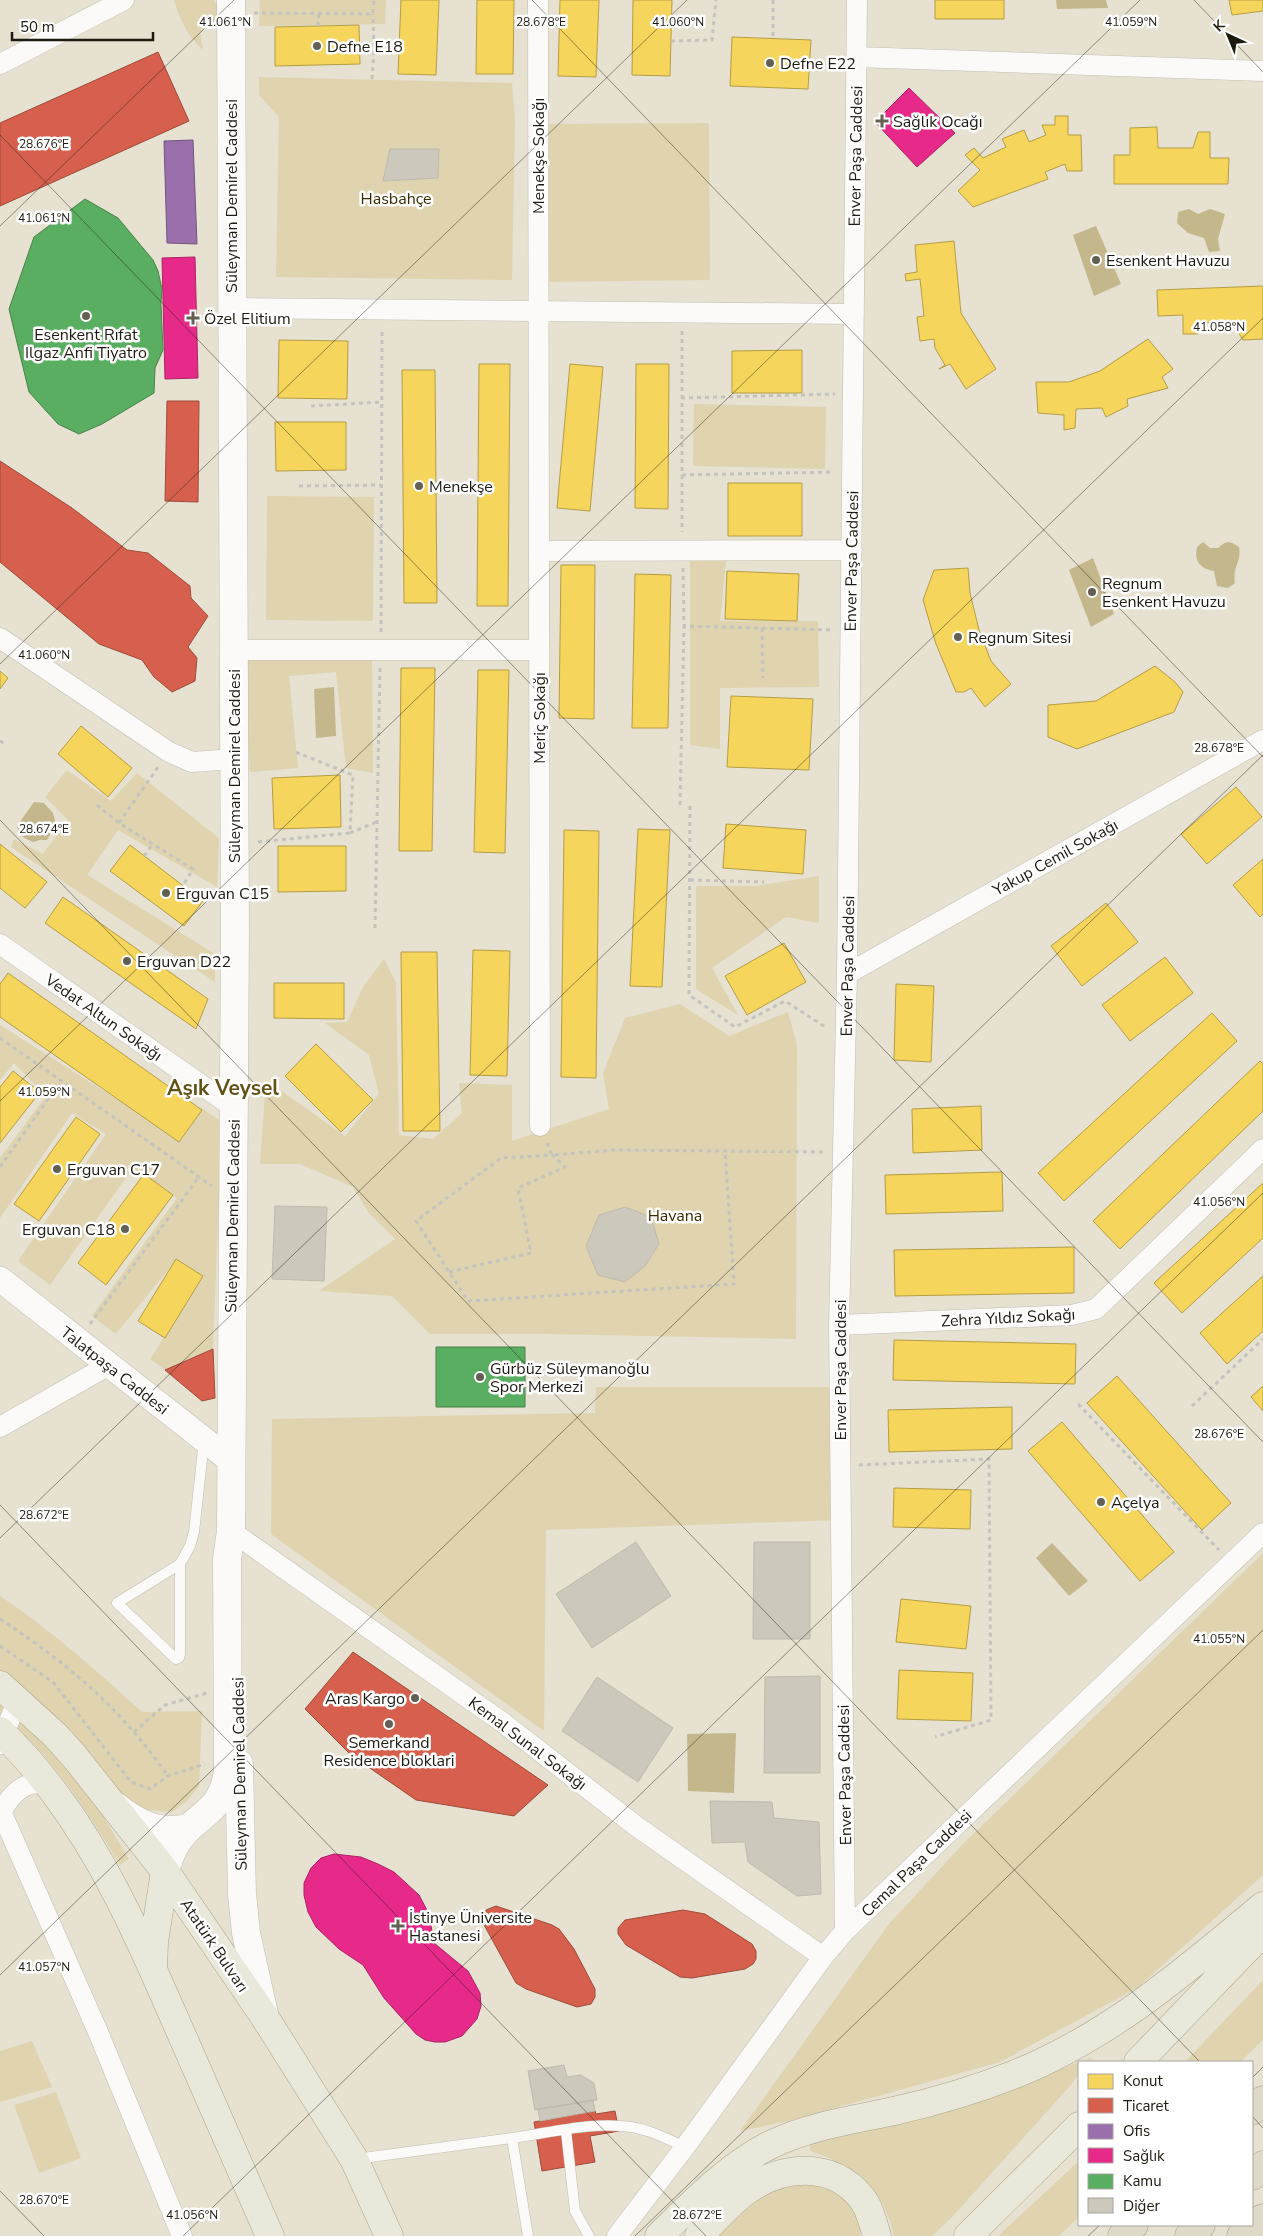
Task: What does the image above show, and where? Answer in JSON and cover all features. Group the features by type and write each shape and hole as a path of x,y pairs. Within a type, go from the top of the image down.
{"highway":[{"path":"1253,2110 1263,2100"},
{"path":"1253,2175 1263,2165"},
{"path":"1241,2236 1263,2218"},
{"path":"1122,2236 1133,2226"},
{"path":"1189,2236 1200,2226"}],"main road":[{"name":"Süleyman Demirel Caddesi","path":"230,7 234,759 231,1532 235,1557 242,1894 253,1970 264,2016"},
{"name":"Süleyman Demirel Caddesi","path":"165,1872 173,1848 189,1828 199,1821 218,1801 226,1781 228,1758 227,1559 231,1532"},
{"name":"Atatürk Bulvarı","path":"9,1692 55,1735 115,1806 165,1872 264,2016 354,2159 389,2236"},
{"path":"1,1737 49,1785 70,1813 100,1861 153,1969 270,2236"},
{"path":"115,1806 130,1818 158,1830 171,1831 189,1828"},
{"path":"153,1969 154,1942 165,1872"},
{"path":"659,2236 710,2187 734,2168 770,2145 816,2128 913,2106 1014,2075 1094,2035 1174,1980 1263,1906"},
{"path":"1139,2061 1263,1932"},
{"path":"968,2236 1078,2127"},
{"path":"354,2159 403,2236"},
{"path":"699,2236 746,2191 781,2173 814,2170 844,2182 861,2198 872,2217 877,2236"}],"street":[{"path":"0,64 124,0"},
{"name":"Menekşe Sokağı","path":"538,0 538,311"},
{"name":"Enver Paşa Caddesi","path":"845,1931 839,1325 848,974 857,0"},
{"path":"856,57 1263,70"},
{"path":"231,308 854,314"},
{"name":"Meriç Sokağı","path":"538,311 540,1126"},
{"path":"539,551 852,550"},
{"path":"0,638 169,752 192,762 234,759"},
{"path":"233,650 539,650"},
{"name":"Yakup Cemil Sokağı","path":"848,974 1263,740"},
{"name":"Vedat Altun Sokağı","path":"0,944 233,1107"},
{"name":"Zehra Yıldız Sokağı","path":"839,1325 1072,1315 1096,1309 1263,1150"},
{"name":"Talatpaşa Caddesi","path":"0,1279 230,1460"},
{"path":"0,1427 109,1365"},
{"name":"Kemal Sunal Sokağı","path":"231,1532 502,1722 636,1826 823,1957"},
{"name":"Cemal Paşa Caddesi","path":"617,2236 685,2148 823,1957 845,1931 1263,1533"},
{"path":"1,1737 9,1692"},
{"path":"49,1785 36,1783 20,1788 1,1811 98,2032 182,2236"}],"lane":[{"path":"180,1564 180,1655 176,1659 117,1604 180,1564 190,1546 194,1532 204,1440"},
{"path":"354,2159 608,2125 633,2127 656,2134 685,2148"},
{"path":"566,2131 575,2211 589,2236"},
{"path":"512,2138 528,2236"}],"path":[{"path":"372,80 374,0"},
{"path":"671,40 712,40 716,0"},
{"path":"773,0 774,36"},
{"path":"230,7 319,14 373,14"},
{"path":"318,26 319,14"},
{"path":"374,49 399,50"},
{"path":"375,928 380,650 382,310"},
{"path":"680,805 684,626 681,398 682,313"},
{"path":"681,398 853,394"},
{"path":"311,406 382,402"},
{"path":"682,475 852,472"},
{"path":"298,486 381,485"},
{"path":"684,626 851,631"},
{"path":"762,628 763,678"},
{"path":"0,740 7,745"},
{"path":"293,751 353,775 350,833"},
{"path":"119,823 169,752"},
{"path":"97,805 119,823 193,869 183,885"},
{"path":"690,806 689,996 735,1028 785,1001 846,1040"},
{"path":"234,844 350,833 377,822"},
{"path":"144,856 153,844"},
{"path":"690,880 764,882"},
{"path":"0,1038 233,1201"},
{"path":"0,1167 61,1081"},
{"path":"449,1272 531,1253 518,1188 565,1167 552,1155 540,1126"},
{"path":"725,1151 734,1284 468,1302 416,1221 501,1158 615,1150 844,1152"},
{"path":"78,1341 199,1177"},
{"path":"1192,1406 1263,1340"},
{"path":"1078,1404 1232,1563"},
{"path":"840,1466 989,1459 991,1720 935,1737"},
{"path":"0,1619 45,1648 85,1681 134,1732 168,1776"},
{"path":"0,1646 53,1682 131,1782 150,1789 168,1776 187,1768 228,1758"},
{"path":"134,1732 165,1705 228,1688"}],"green space":[{"path":"174,0 214,0 218,8 219,26 209,25 200,32 203,50 185,27"},
{"path":"260,0 386,0 385,24 259,26"},
{"name":"Hasbahçe","path":"259,77 512,83 515,120 512,280 276,277 279,117 259,95"},
{"path":"709,123 710,280 543,282 542,124"},
{"path":"694,404 826,407 825,469 693,466"},
{"path":"267,496 374,497 373,621 266,620"},
{"path":"690,561 726,561 720,621 818,621 819,687 720,688 720,749 690,745"},
{"path":"244,656 372,656 373,773 346,768 336,672 289,676 298,768 250,772"},
{"path":"67,770 111,801 137,773 219,838 217,887 118,830 87,875 215,954 215,982 11,847 14,839 43,854 68,820 45,797"},
{"path":"819,876 819,923 786,917 712,968 738,1015 696,989 696,886 756,886"},
{"name":"Havana","path":"384,959 396,983 399,1135 433,1139 462,1113 459,1083 512,1085 512,1141 609,1109 603,1073 625,1018 680,1004 729,1036 788,1012 797,1045 796,1339 543,1334 430,1334 392,1296 319,1291 395,1239 368,1212 353,1187 300,1164 260,1164 266,1080 345,1136 379,1094 369,1055 325,1023 347,1022 363,987"},
{"path":"0,1025 126,1105 179,1142 202,1110 200,1107 222,1122 213,1349 165,1370 150,1359 202,1277 176,1260 116,1334 92,1316 177,1198 133,1168 50,1285 18,1261 106,1134 72,1113 0,1218 0,1158 46,1096 14,1063 0,1080"},
{"path":"596,1387 840,1387 840,1520 546,1530 544,1731 271,1534 272,1419 595,1413"},
{"path":"1263,1553 1263,1875 1137,1988 1000,2062 785,2122 740,2131 889,1924 963,1844"},
{"path":"0,1596 91,1666 142,1712 202,1711 199,1786 187,1801 172,1812 147,1810 124,1797 65,1725 0,1671"},
{"path":"0,1699 39,1734 94,1801 129,1859 120,1865 81,1803 52,1765 19,1729 0,1713"},
{"path":"1263,1980 1263,2040 1241,2061 1186,2061"},
{"path":"32,2041 52,2087 0,2102 0,2051"},
{"path":"1093,2057 1090,2061 1082,2061"},
{"path":"1078,2062 1078,2075 1069,2087 953,2216 932,2236 894,2236 883,2205 865,2181 841,2164 810,2151 810,2143 1025,2082"},
{"path":"56,2092 81,2158 39,2173 14,2105"},
{"path":"1078,2162 1078,2218 1059,2236 998,2236"},
{"path":"813,2178 840,2194 854,2207 861,2225 860,2236 718,2236 756,2200 782,2183"}],"shaded area":[{"path":"1056,0 1106,0 1108,8 1057,9"},
{"name":"Esenkent Havuzu","path":"1189,209 1198,214 1210,209 1225,214 1218,239 1220,251 1209,252 1204,238 1188,233 1177,223 1178,212"},
{"name":"Esenkent Havuzu","path":"1096,226 1121,284 1094,296 1073,235"},
{"name":"Regnum Esenkent Havuzu","path":"1203,542 1210,548 1218,548 1228,542 1239,547 1240,552 1234,578 1235,583 1228,588 1217,586 1214,571 1201,566 1197,560 1197,547"},
{"name":"Regnum Esenkent Havuzu","path":"1093,558 1114,614 1091,627 1069,570"},
{"path":"334,687 336,736 316,738 314,689"},
{"path":"34,802 44,803 53,813 56,824 47,840 33,842 22,836 19,832 17,826"},
{"path":"1052,1543 1088,1581 1069,1596 1036,1558"},
{"path":"736,1733 734,1793 688,1791 687,1734"}],"building: Konut":[{"path":"401,0 439,0 436,75 398,74"},
{"path":"477,0 514,0 513,74 476,74"},
{"path":"560,0 599,0 596,77 558,76"},
{"path":"633,0 672,0 670,76 632,75"},
{"path":"935,0 1004,0 1004,19 935,19"},
{"path":"1229,0 1263,0 1263,11 1232,15"},
{"name":"Defne E18","path":"359,25 360,64 275,66 275,27"},
{"name":"Defne E22","path":"732,37 811,40 808,89 730,86"},
{"path":"1055,116 1068,116 1068,135 1081,135 1082,171 1067,171 1065,164 1045,172 1048,179 973,207 958,191 980,170 965,155 974,148 983,158 1006,147 1002,139 1024,130 1029,142 1046,135 1042,125 1055,125"},
{"path":"1157,127 1158,148 1193,148 1198,132 1210,132 1210,158 1229,158 1228,184 1114,184 1114,155 1130,155 1130,128"},
{"path":"954,241 961,313 996,369 966,389 950,364 939,369 945,365 935,348 934,339 920,341 917,317 924,316 920,279 906,281 905,274 917,272 915,245"},
{"path":"1263,286 1263,339 1243,340 1232,322 1197,323 1198,334 1183,334 1183,315 1158,316 1157,290"},
{"path":"1148,339 1173,369 1162,377 1168,388 1127,399 1128,406 1106,417 1102,408 1076,409 1075,428 1064,430 1064,415 1038,413 1036,382 1069,382 1100,371"},
{"path":"279,340 348,341 347,399 278,398"},
{"path":"802,350 802,393 732,393 732,351"},
{"name":"Menekşe","path":"479,364 510,364 508,606 477,606"},
{"path":"570,364 603,367 590,511 557,508"},
{"path":"636,364 669,364 668,509 635,508"},
{"name":"Menekşe","path":"402,370 435,370 437,603 404,603"},
{"path":"275,422 346,422 346,470 276,471"},
{"path":"728,483 802,483 802,536 728,536"},
{"path":"561,565 595,565 594,719 559,718"},
{"name":"Regnum Sitesi","path":"968,568 970,593 979,630 991,661 1011,684 985,707 971,688 964,692 956,692 936,644 923,600 934,570"},
{"path":"727,571 799,574 797,621 725,619"},
{"path":"635,574 671,575 668,728 632,728"},
{"path":"1155,666 1175,682 1183,692 1174,712 1077,749 1048,737 1048,705 1096,701"},
{"path":"401,668 435,668 432,851 399,851"},
{"path":"478,670 509,670 505,853 474,852"},
{"path":"0,671 8,678 0,689"},
{"path":"731,696 813,699 809,770 727,767"},
{"path":"81,726 132,768 108,797 58,754"},
{"path":"340,775 341,827 274,829 272,778"},
{"path":"1236,787 1262,817 1207,864 1181,834"},
{"path":"726,824 806,830 803,874 723,868"},
{"path":"638,829 670,830 662,987 630,986"},
{"path":"564,830 599,831 596,1078 561,1077"},
{"path":"0,844 47,882 25,908 0,888"},
{"name":"Erguvan C15","path":"130,845 203,901 184,926 110,871"},
{"path":"278,846 346,846 346,891 278,892"},
{"path":"1263,859 1263,914 1260,917 1233,885"},
{"name":"Erguvan D22","path":"63,897 208,999 196,1029 45,923"},
{"path":"1106,903 1138,942 1082,986 1051,946"},
{"path":"784,943 806,982 747,1015 725,976"},
{"path":"473,950 510,951 507,1076 470,1075"},
{"path":"401,952 437,952 440,1131 403,1131"},
{"path":"1165,957 1193,993 1130,1041 1102,1005"},
{"path":"8,973 202,1110 179,1142 0,1017 0,984"},
{"path":"274,983 344,983 344,1019 274,1018"},
{"path":"896,984 934,986 931,1062 894,1060"},
{"path":"1212,1013 1237,1041 1064,1201 1038,1173"},
{"path":"316,1044 373,1100 341,1132 285,1076"},
{"path":"1260,1061 1263,1064 1263,1111 1120,1249 1093,1221"},
{"path":"13,1071 40,1092 0,1143 0,1087"},
{"path":"981,1106 982,1150 913,1153 912,1109"},
{"name":"Erguvan C17","path":"76,1117 100,1134 39,1221 14,1204"},
{"path":"1002,1172 1003,1211 886,1214 885,1175"},
{"name":"Erguvan C18","path":"144,1174 173,1195 106,1285 78,1263"},
{"path":"1263,1183 1263,1238 1182,1313 1154,1283"},
{"path":"1074,1247 1074,1293 895,1296 894,1250"},
{"path":"176,1259 203,1276 165,1338 138,1321"},
{"path":"1263,1276 1263,1331 1227,1364 1200,1333"},
{"path":"894,1340 1076,1344 1075,1384 893,1380"},
{"name":"Açelya","path":"1117,1376 1231,1503 1202,1530 1087,1403"},
{"path":"1263,1386 1263,1411 1251,1397"},
{"path":"1012,1407 1012,1449 889,1452 888,1410"},
{"name":"Açelya","path":"1062,1422 1174,1552 1140,1581 1028,1451"},
{"path":"894,1488 971,1490 970,1529 893,1527"},
{"path":"901,1599 971,1606 966,1649 896,1642"},
{"path":"899,1670 973,1673 971,1721 897,1719"}],"building: Ticaret":[{"path":"158,52 189,121 0,206 0,123"},
{"path":"167,401 199,401 198,502 165,501"},
{"path":"0,461 72,508 127,550 148,553 190,586 191,598 208,616 188,647 197,658 195,681 172,692 154,677 142,660 99,644 0,562"},
{"path":"213,1349 215,1398 202,1401 165,1370"},
{"name":"Semerkand Residence bloklari","path":"353,1652 548,1785 514,1816 416,1800 351,1755 305,1709"},
{"path":"496,1906 559,1929 574,1949 595,1989 595,1997 591,2004 577,2007 526,1989 516,1983 483,1923 483,1915 486,1910"},
{"path":"683,1910 705,1914 752,1944 756,1951 756,1959 753,1964 745,1969 692,1978 680,1977 626,1945 618,1934 618,1928 625,1920"},
{"path":"595,2111 596,2114 615,2111 619,2131 590,2136 595,2162 542,2171 534,2122"}],"building: Ofis":[{"path":"193,140 197,244 167,243 164,141"}],"building: Sağlık":[{"name":"Sağlık Ocağı","path":"909,88 955,133 917,167 875,122"},
{"path":"195,257 198,378 165,379 162,258"},
{"path":"334,1854 361,1857 378,1864 394,1872 419,1895 429,1914 434,1943 468,1971 480,1993 481,2006 477,2019 462,2036 445,2042 435,2042 425,2040 416,2034 384,1998 363,1965 339,1949 316,1927 308,1912 304,1895 304,1883 311,1868 321,1858"}],"building: Kamu":[{"name":"Esenkent Rıfat Ilgaz Anfi Tiyatro","path":"85,199 118,218 153,260 158,271 162,289 163,350 155,368 154,393 102,424 79,434 58,424 29,392 9,309 34,237"},
{"name":"Gürbüz Süleymanoğlu Spor Merkezi","path":"436,1347 525,1347 525,1407 436,1407"}],"building: Diğer":[{"path":"390,149 439,149 438,178 383,181"},
{"path":"275,1206 327,1207 324,1281 272,1279"},
{"path":"625,1207 651,1217 659,1244 645,1266 625,1282 598,1275 586,1246 599,1215"},
{"path":"636,1542 671,1596 592,1648 556,1594"},
{"path":"754,1542 810,1542 810,1639 753,1639"},
{"path":"820,1676 820,1773 764,1773 765,1677"},
{"path":"597,1677 673,1728 638,1782 562,1731"},
{"path":"710,1801 772,1802 774,1818 819,1822 821,1894 797,1896 748,1862 745,1842 712,1843"},
{"path":"564,2065 567,2077 581,2075 594,2083 597,2100 535,2110 528,2071"},
{"path":"593,2100 595,2111 540,2121 538,2109"}],"place":[{"name":"Defne E18","path":"317,46"},
{"name":"Defne E22","path":"770,63"},
{"name":"Sağlık Ocağı","path":"882,121"},
{"name":"Esenkent Havuzu","path":"1096,260"},
{"name":"Esenkent Rıfat Ilgaz Anfi Tiyatro","path":"86,316"},
{"name":"Özel Elitium","path":"193,318"},
{"name":"Menekşe","path":"419,486"},
{"name":"Regnum Esenkent Havuzu","path":"1092,592"},
{"name":"Regnum Sitesi","path":"958,637"},
{"name":"Erguvan C15","path":"166,893"},
{"name":"Erguvan D22","path":"127,961"},
{"name":"Erguvan C17","path":"57,1169"},
{"name":"Erguvan C18","path":"125,1229"},
{"name":"Gürbüz Süleymanoğlu Spor Merkezi","path":"480,1377"},
{"name":"Açelya","path":"1101,1502"},
{"name":"Aras Kargo","path":"415,1698"},
{"name":"Semerkand Residence bloklari","path":"389,1724"},
{"name":"İstinye Üniversite Hastanesi","path":"398,1926"}],"district":[{"name":"Aşık Veysel","path":"223,1088"}]}
